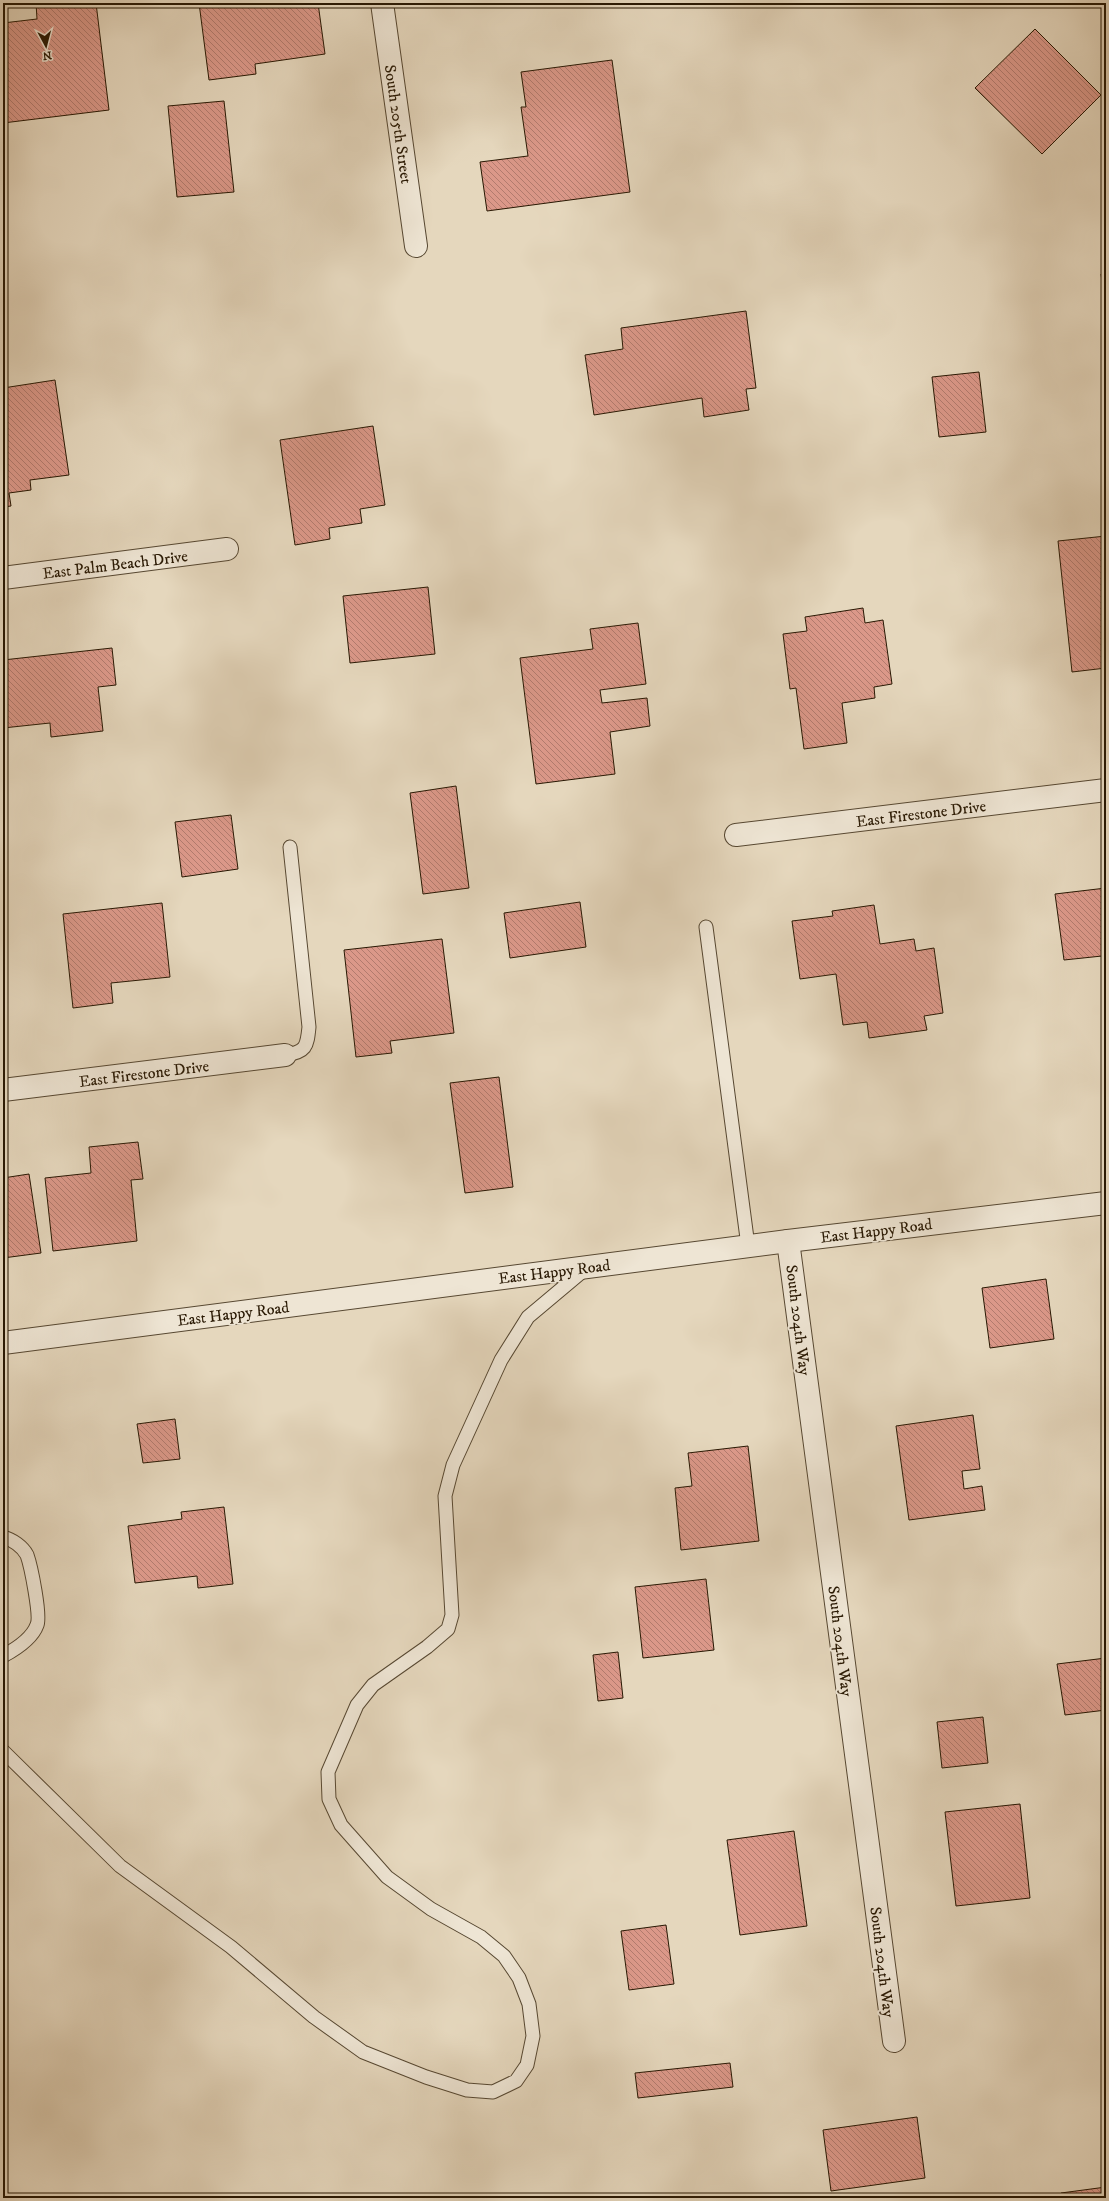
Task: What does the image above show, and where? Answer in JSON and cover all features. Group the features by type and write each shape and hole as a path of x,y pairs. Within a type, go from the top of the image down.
{"street":[{"name":"South 205th Street","path":"382,3 416,246"},
{"name":"East Palm Beach Drive","path":"3,578 227,549"},
{"name":"East Firestone Drive","path":"736,835 1106,790"},
{"name":"East Firestone Drive","path":"3,1090 285,1055"},
{"name":"East Happy Road","path":"3,1343 748,1246 1106,1203"},
{"name":"South 204th Way","path":"788,1241 894,2041"}],"lane":[{"path":"285,1055 299,1053 307,1044 309,1027 290,847"},
{"path":"706,927 748,1246"},
{"path":"3,1751 120,1866 231,1947 314,2017 363,2052 467,2090 493,2092 516,2081 527,2065 533,2036 529,2004 519,1978 504,1956 481,1937 431,1908 387,1877 341,1824 329,1799 328,1772 357,1704 373,1685 427,1647 448,1629 452,1615 445,1496 453,1465 501,1360 528,1316 587,1267"},
{"path":"3,1537 19,1546 27,1555 38,1608 38,1624 32,1635 3,1656"}],"building":[{"path":"36,3 96,3 109,110 3,123 3,23 37,19"},
{"path":"199,3 318,3 325,54 255,64 256,74 209,80"},
{"path":"1035,29 1101,95 1042,154 975,88"},
{"path":"612,60 630,192 487,211 480,162 528,156 521,107 526,107 521,72"},
{"path":"224,101 234,192 177,197 168,106"},
{"path":"1106,273 1106,312 1101,274"},
{"path":"746,311 756,388 746,389 749,410 704,417 702,398 594,415 585,355 623,349 621,328"},
{"path":"979,372 986,432 939,437 932,377"},
{"path":"55,380 69,475 30,480 31,490 9,493 11,506 3,507 3,388"},
{"path":"373,426 385,505 360,509 362,523 329,528 330,539 295,545 280,440"},
{"path":"1106,536 1106,668 1072,672 1058,541"},
{"path":"428,587 435,654 350,663 343,596"},
{"path":"863,608 865,623 883,620 892,684 874,687 875,698 842,703 847,743 804,749 796,688 790,689 783,634 807,631 805,617"},
{"path":"638,623 646,684 600,690 602,703 647,698 650,726 610,732 615,774 536,784 520,658 593,649 590,629"},
{"path":"112,648 116,685 98,687 103,731 51,737 50,723 3,728 3,660"},
{"path":"456,786 469,888 423,894 410,793"},
{"path":"231,815 238,869 182,877 175,822"},
{"path":"1106,888 1106,971 1104,971 1102,956 1064,960 1055,894"},
{"path":"580,902 586,947 510,958 504,913"},
{"path":"162,903 170,977 111,983 113,1003 73,1008 63,914"},
{"path":"874,905 880,944 914,939 916,951 934,948 943,1013 924,1016 927,1030 869,1038 867,1022 843,1025 836,974 800,979 792,921 833,916 832,911"},
{"path":"442,939 454,1033 390,1041 392,1053 356,1057 344,950"},
{"path":"499,1077 513,1187 465,1193 450,1083"},
{"path":"138,1142 143,1179 131,1180 137,1241 53,1251 45,1178 91,1173 89,1147"},
{"path":"29,1174 41,1253 3,1258 3,1178"},
{"path":"1046,1279 1054,1339 990,1348 982,1288"},
{"path":"973,1415 980,1469 962,1471 964,1489 982,1486 985,1510 909,1520 896,1426"},
{"path":"175,1419 180,1459 143,1463 137,1424"},
{"path":"748,1446 759,1541 681,1550 675,1488 692,1486 688,1453"},
{"path":"224,1507 233,1584 198,1588 197,1576 135,1583 128,1526 182,1519 181,1512"},
{"path":"706,1579 714,1650 643,1658 635,1587"},
{"path":"618,1652 623,1698 598,1701 593,1655"},
{"path":"1106,1658 1106,1710 1065,1715 1057,1664"},
{"path":"983,1717 988,1763 942,1768 937,1722"},
{"path":"1020,1804 1030,1898 956,1906 945,1812"},
{"path":"794,1831 807,1926 740,1935 727,1840"},
{"path":"666,1925 674,1984 629,1990 621,1931"},
{"path":"730,2063 733,2087 638,2098 635,2073"},
{"path":"917,2117 925,2178 831,2191 823,2130"},
{"path":"1106,2187 1106,2198 1062,2198 1061,2193"}]}
